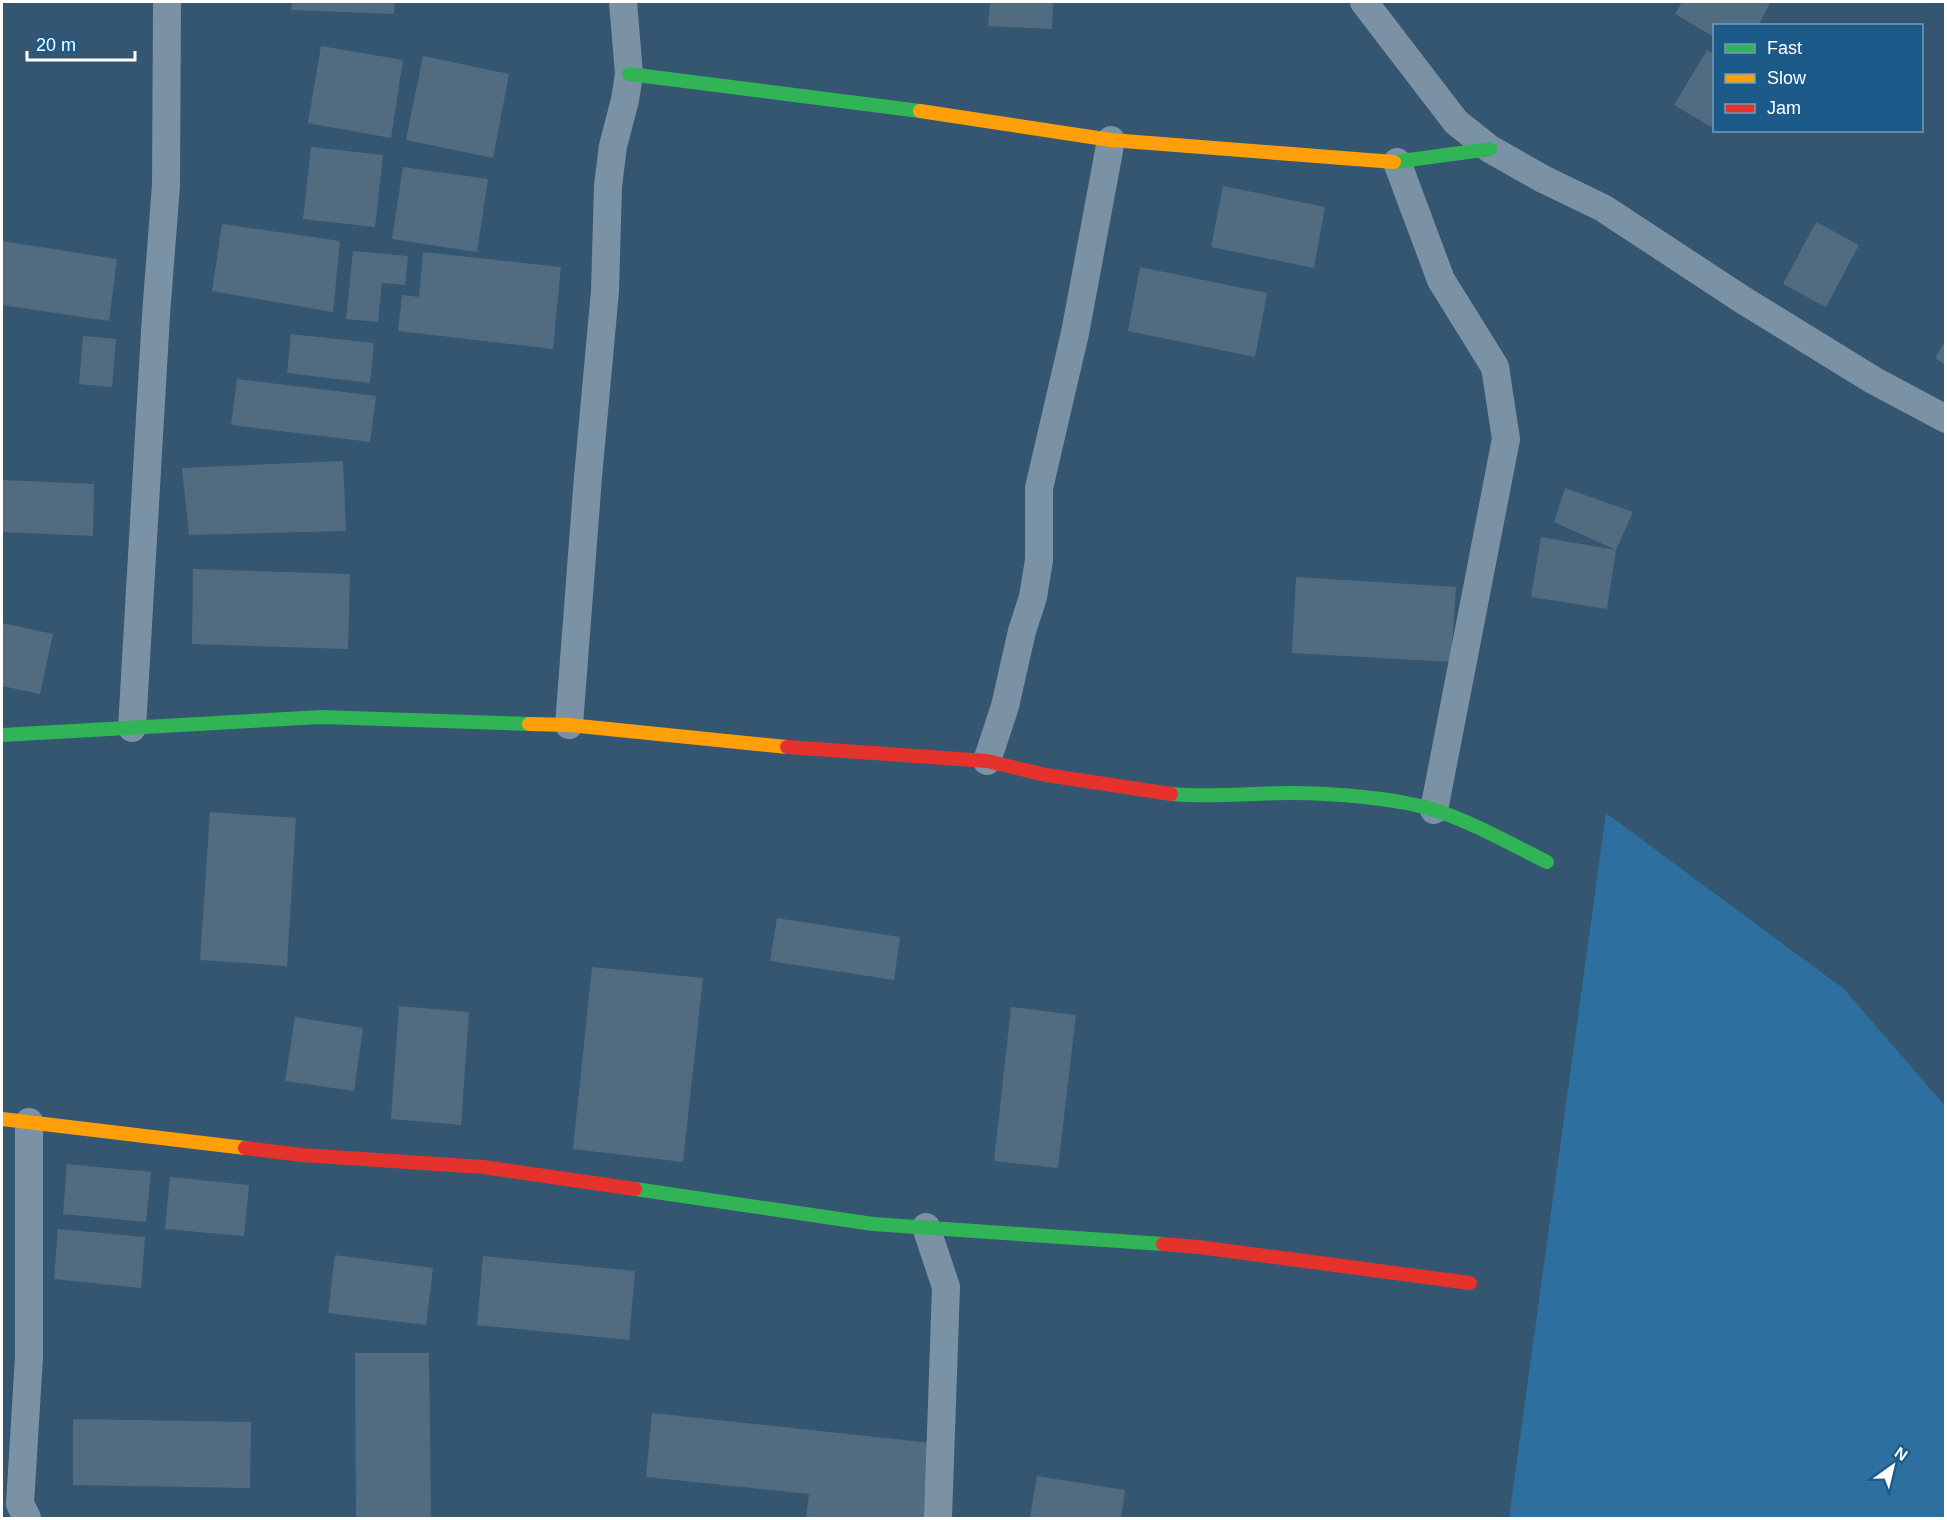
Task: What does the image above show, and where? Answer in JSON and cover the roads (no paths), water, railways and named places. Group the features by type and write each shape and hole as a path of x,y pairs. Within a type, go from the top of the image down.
{"street":[{"path":"132,728 155,326 166,185 167,2"},
{"path":"569,725 605,291 608,186 613,146 629,74 623,2"},
{"path":"1364,2 1456,122 1490,149 1543,179 1603,208 1873,380 1946,419"},
{"path":"629,74 872,104 1111,140 1396,162 1490,149"},
{"path":"987,760 1005,706 1013,665 1033,597 1039,560 1039,488 1075,333 1111,140"},
{"path":"1396,162 1441,280 1495,367 1506,439 1434,810"},
{"path":"2,735 321,717 569,725 785,747 987,760 1046,775 1147,792 1191,796 1292,793 1377,799 1434,810 1472,825 1547,862"},
{"path":"27,1518 20,1504 29,1356 15,1121 302,1155 483,1167 873,1224 1199,1247 1470,1283"},
{"path":"926,1227 946,1287 938,1518"}]}
